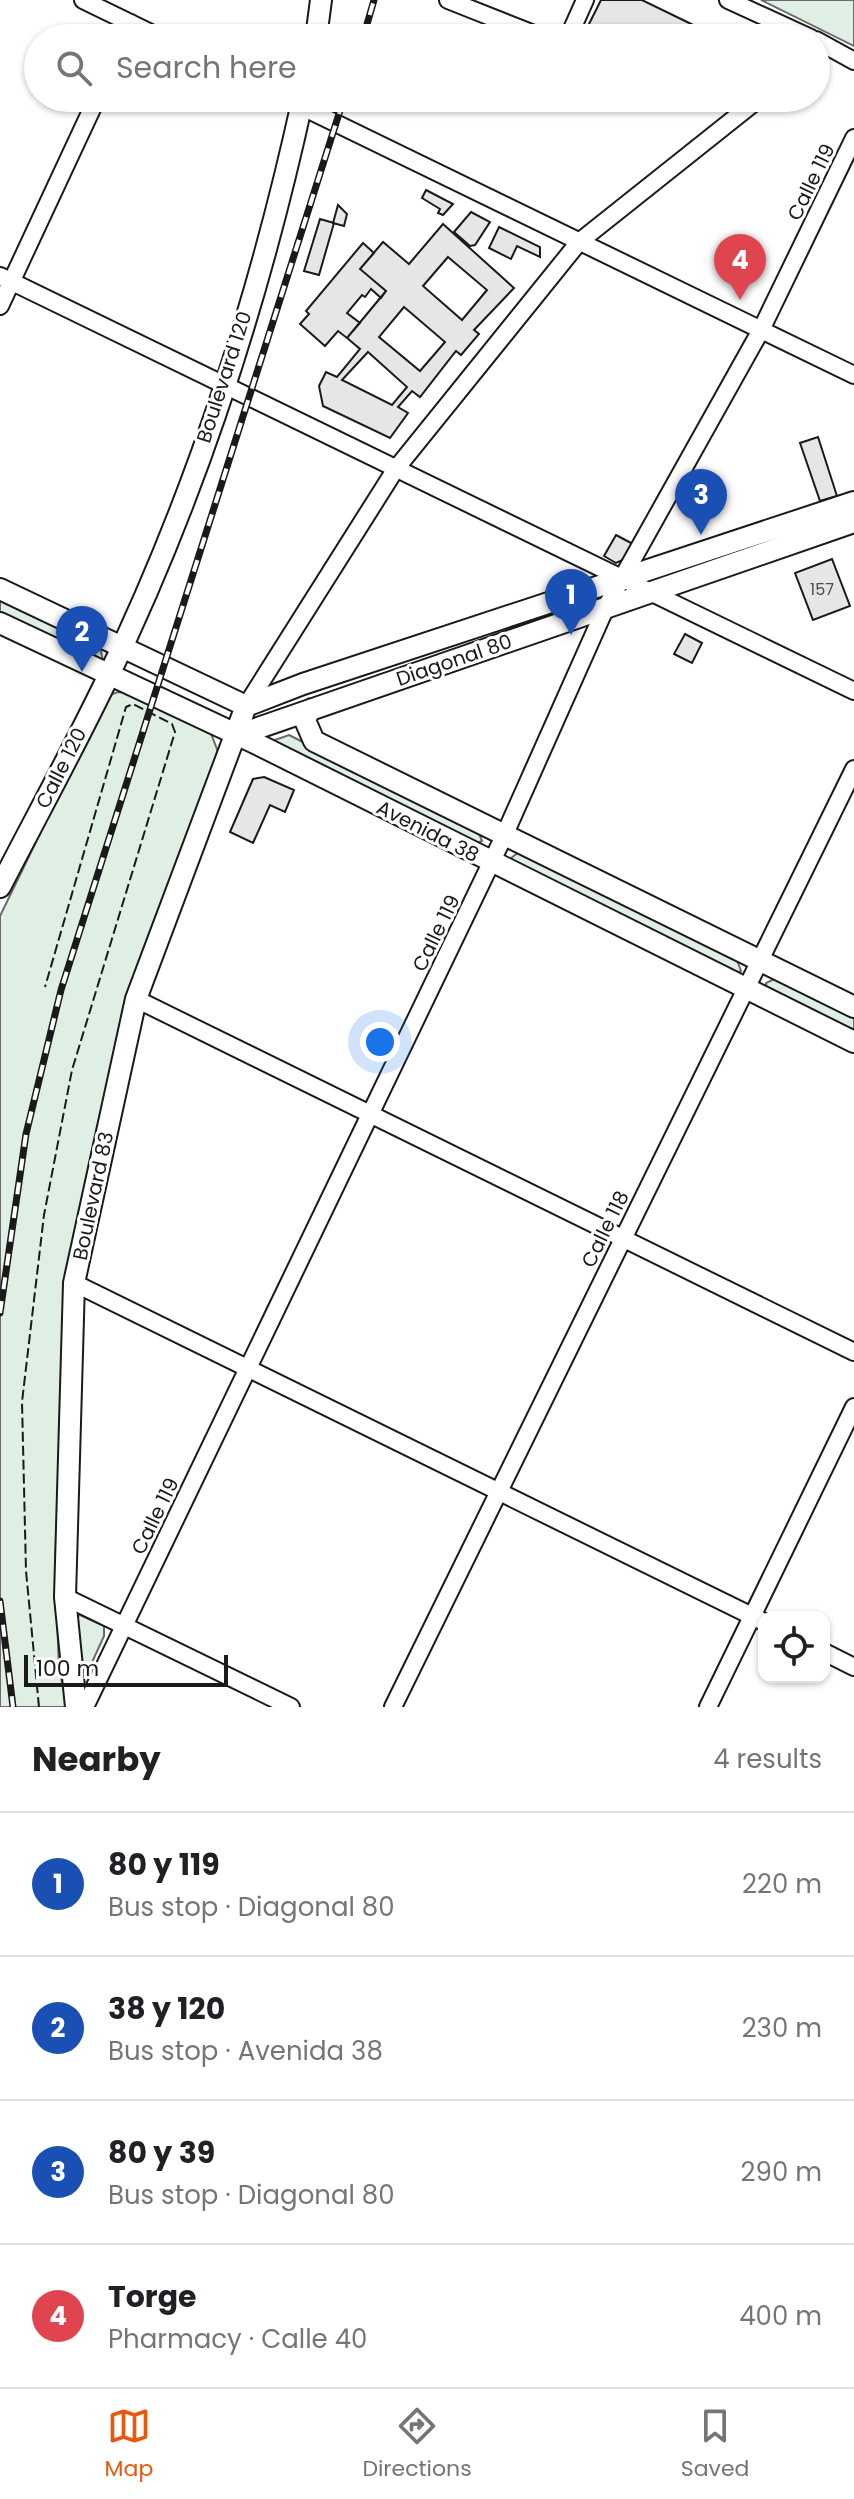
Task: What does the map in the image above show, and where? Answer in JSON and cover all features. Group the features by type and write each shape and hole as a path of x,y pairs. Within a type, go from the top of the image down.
{"main road":[{"path":"318,24 321,0"},
{"name":"Boulevard 120","path":"120,648 175,522 223,382 276,212 294,112"},
{"name":"Diagonal 80","path":"246,706 303,684 854,502"},
{"name":"Diagonal 80","path":"235,736 854,522"},
{"path":"0,589 246,706"},
{"name":"Avenida 38","path":"0,623 854,1042"},
{"name":"Calle 120","path":"0,887 109,676 120,648"},
{"name":"Boulevard 83","path":"76,1707 68,1657 65,1597 74,1283 136,999 246,706"},
{"name":"Avenida 38","path":"312,709 304,718 314,741 854,1007"}],"street":[{"path":"83,0 118,24"},
{"path":"448,0 509,24"},
{"path":"574,24 585,0"},
{"path":"728,0 777,24"},
{"path":"830,50 854,61"},
{"path":"0,306 6,279 90,112"},
{"path":"318,112 854,375"},
{"path":"246,706 395,470 579,242 742,112"},
{"name":"Calle 119","path":"85,1707 504,836 606,607 761,330 854,138"},
{"path":"6,279 854,691"},
{"name":"Calle 118","path":"393,1707 854,769"},
{"path":"136,999 854,1352"},
{"path":"74,1283 758,1620 708,1707"},
{"path":"762,1611 854,1407"},
{"path":"65,1597 291,1707"},
{"path":"830,1655 854,1667"}],"green space":[{"path":"761,0 854,0 854,46 830,34 830,24 810,24"},
{"path":"0,600 100,648 103,660 93,664 0,617"},
{"path":"118,692 130,693 210,731 220,757 125,999 66,1282 55,1566 59,1668 67,1707 0,1707 0,916 107,696"},
{"path":"289,735 478,831 482,841 472,845 269,742"},
{"path":"519,852 737,960 741,971 730,976 514,867 511,858"},
{"path":"774,979 854,1018 854,1036 767,994 766,983"},
{"path":"80,1615 104,1626 104,1636 89,1669 83,1671 78,1667 72,1619"}],"building":[{"path":"601,0 642,0 691,24 589,24"},
{"path":"426,190 453,204 443,215 438,213 440,209 422,198"},
{"path":"338,205 347,214 344,226 333,223"},
{"path":"471,212 490,222 475,245 470,246 454,232"},
{"path":"320,219 334,223 319,275 304,271"},
{"path":"443,224 514,288 474,330 479,334 461,355 456,351 420,397 412,391 398,407 408,413 390,438 323,406 319,386 326,372 337,377 360,349 347,338 386,291 360,269 383,242 409,264","holes":["448,257 487,290 462,320 423,286","404,307 445,342 420,371 379,337","368,352 407,387 392,405 342,380"]},
{"path":"499,227 540,247 540,257 517,246 511,259 489,248"},
{"path":"363,243 374,253 360,269 386,291 381,298 371,289 365,297 362,295 347,313 360,323 347,338 338,331 325,346 300,324 309,314 306,311"},
{"path":"818,437 837,496 820,501 800,443"},
{"path":"616,535 633,544 625,559 616,563 604,556"},
{"path":"832,559 850,606 813,620 795,573"},
{"path":"685,634 702,643 692,663 674,654"},
{"path":"264,777 294,790 285,812 270,805 253,843 230,832 253,779"}],"railway":[{"path":"367,24 374,0"},
{"path":"0,1313 26,1134 61,990 340,112"},
{"path":"0,1601 13,1707"}],"fence":[{"path":"39,1707 26,1571 22,1402 44,1215 72,1070 175,732 172,724 133,704 126,707 45,987"}],"place":[{"name":"Torge","path":"740,300"},
{"name":"80 y 39","path":"701,535"},
{"name":"80 y 119","path":"571,635"},
{"name":"38 y 120","path":"82,672"}]}
